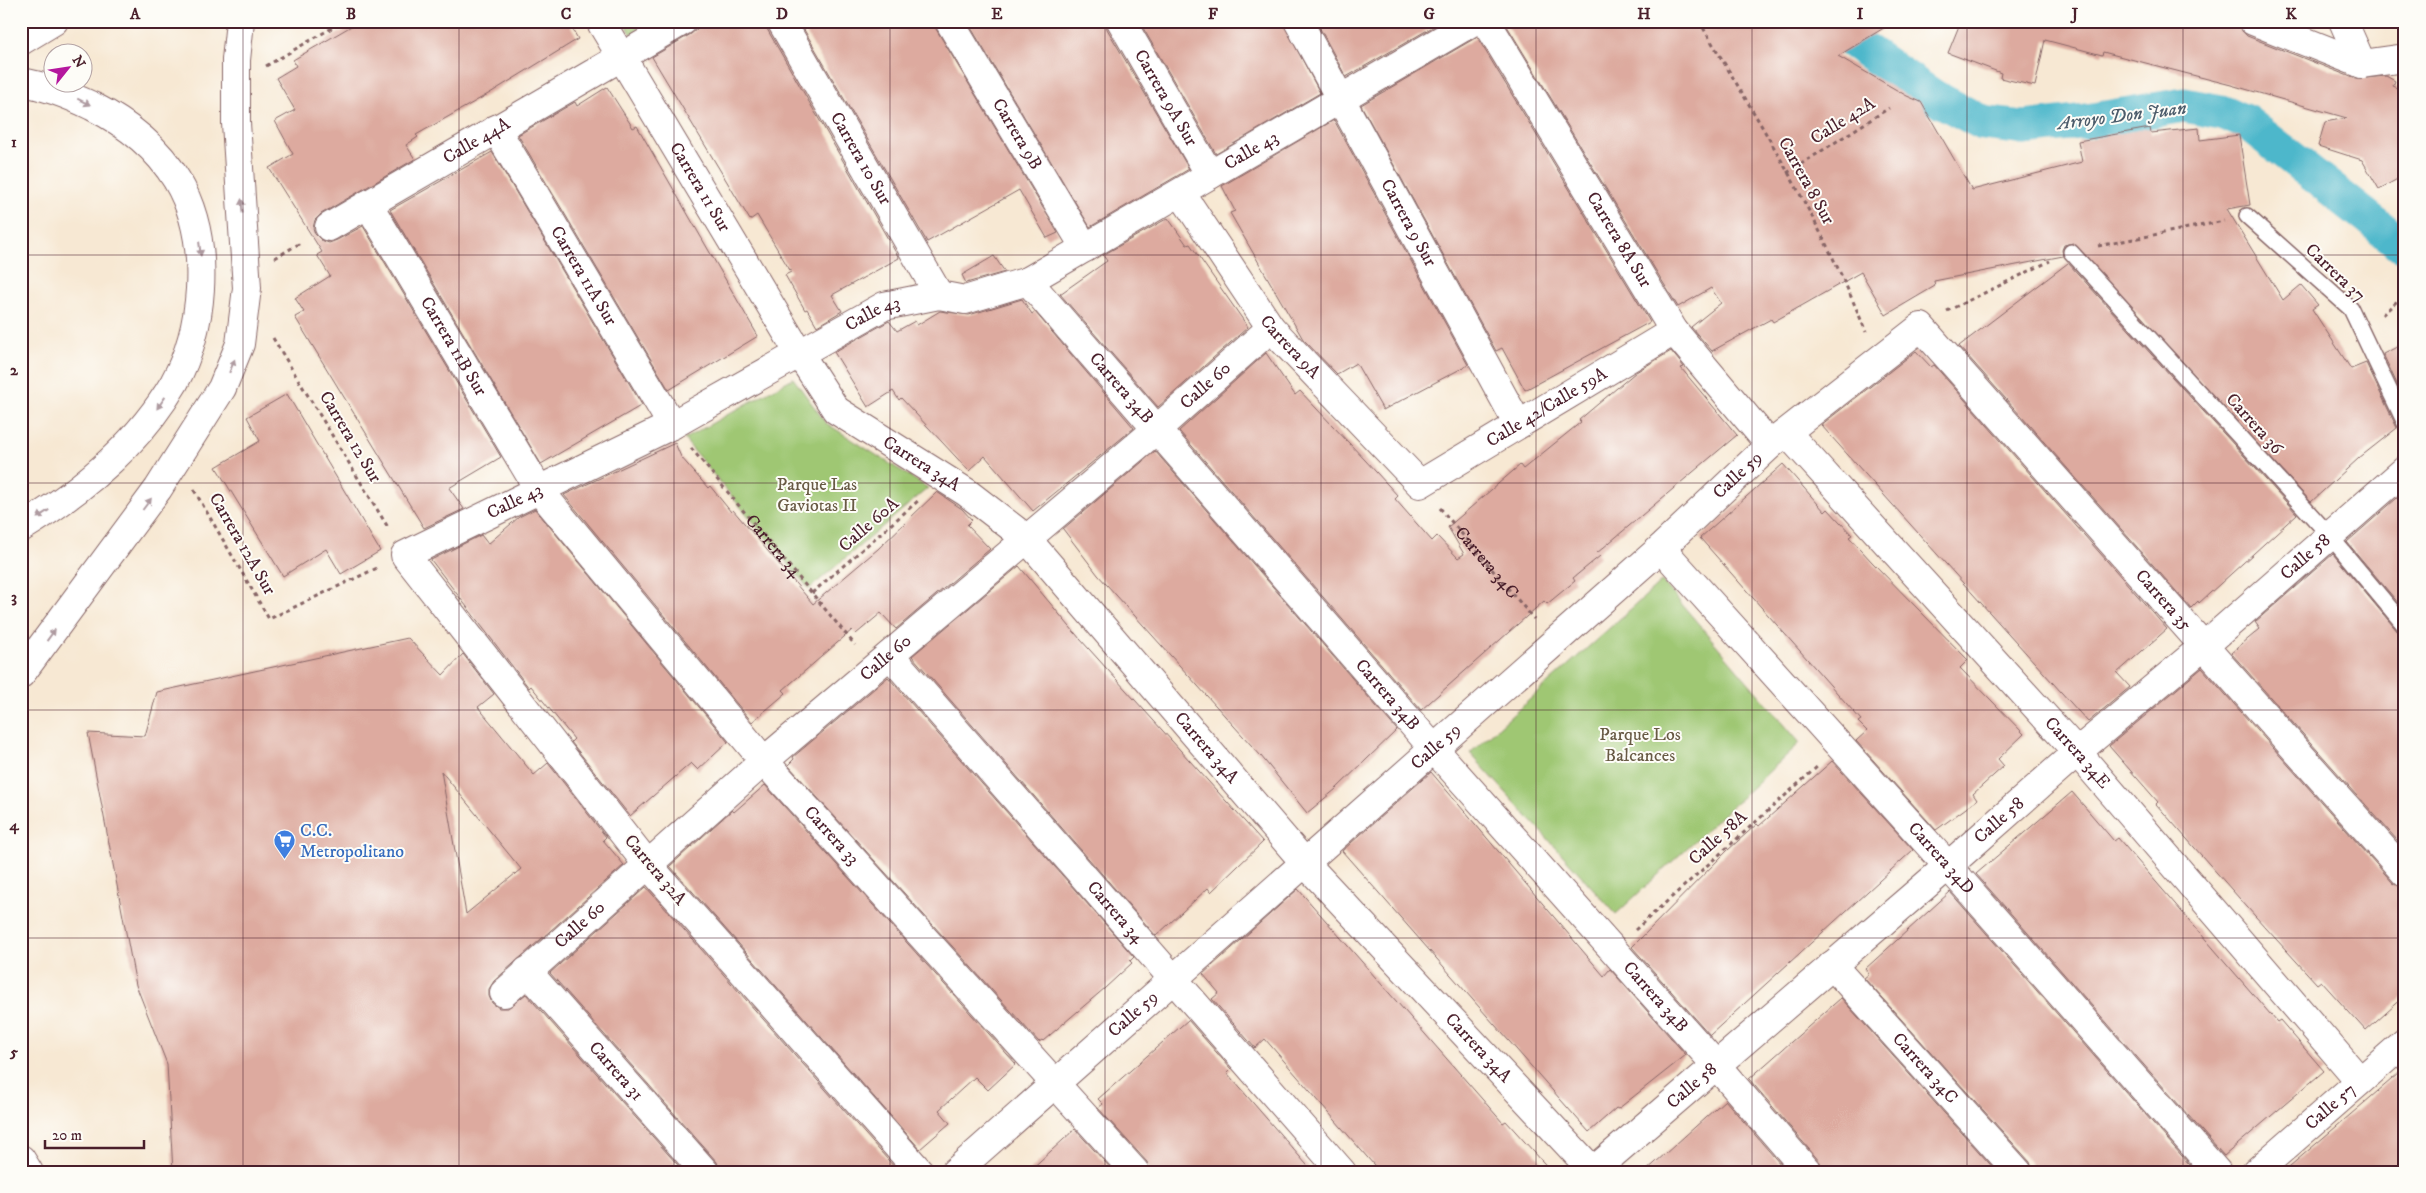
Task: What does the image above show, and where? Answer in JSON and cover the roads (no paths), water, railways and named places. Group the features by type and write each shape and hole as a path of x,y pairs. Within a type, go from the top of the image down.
{"main road":[{"path":"21,41 54,21"},
{"path":"21,674 158,489 222,388 240,344 248,288 236,123 236,60 240,21"},
{"name":"Carrera 11 Sur","path":"600,21 799,353"},
{"name":"Calle 44A","path":"329,227 684,21"},
{"name":"Carrera 10 Sur","path":"781,21 939,295"},
{"name":"Carrera 9B","path":"949,21 1085,248"},
{"name":"Carrera 9A Sur","path":"1121,21 1210,175"},
{"name":"Carrera 9 Sur","path":"1298,21 1518,424"},
{"name":"Calle 43","path":"405,555 672,425 884,306 939,295 965,300 1028,281 1474,21"},
{"name":"Carrera 8A Sur","path":"1486,21 1674,331 1778,439"},
{"path":"2253,21 2362,64 2405,58"},
{"path":"2343,21 2362,64"},
{"path":"21,82 55,90 86,103 126,125 151,146 169,167 183,191 194,219 201,256 199,312 195,330 183,365 165,398 143,427 100,469 70,495 21,528"},
{"name":"Carrera 11A Sur","path":"496,129 672,425"},
{"name":"Carrera 9A","path":"1180,193 1271,328 1420,484"},
{"name":"Carrera 11B Sur","path":"368,204 539,490"},
{"name":"Carrera 34B","path":"1028,281 1434,748 1716,1065 1808,1172"},
{"name":"Calle 59","path":"956,1172 1661,548 1778,439 1921,327"},
{"name":"Carrera 35","path":"1921,327 2405,873"},
{"name":"Calle 60","path":"504,993 764,761 1157,430 1271,328"},
{"name":"Calle 42/Calle 59A","path":"1420,484 1674,331"},
{"name":"Carrera 34A","path":"799,353 836,410 966,492 1027,539 1305,863 1593,1171"},
{"name":"Carrera 34E","path":"1778,439 2077,752 2360,1081"},
{"name":"Calle 58","path":"1593,1171 1948,866 2077,752 2204,646 2405,470"},
{"name":"Carrera 33","path":"539,490 764,761 1135,1172"},
{"name":"Carrera 34D","path":"1661,548 1948,866 2218,1172"},
{"name":"Carrera 32A","path":"405,555 648,864 920,1172"},
{"name":"Carrera 34","path":"882,661 1174,978 1342,1172"},
{"name":"Carrera 34C","path":"1832,965 2018,1172"},
{"name":"Carrera 31","path":"527,971 704,1172"},
{"name":"Calle 57","path":"2256,1172 2405,1042"},
{"path":"21,1160 30,1172"}],"lane":[{"name":"Carrera 37","path":"2247,216 2351,309 2405,424"},
{"name":"Carrera 36","path":"2071,252 2330,536 2405,626"}],"waterway":[{"name":"Arroyo Don Juan","path":"1823,21 1934,97 1983,123 2024,128 2087,121 2184,105 2221,112 2246,122 2405,247"}],"place":[{"name":"C.C. Metropolitano","path":"284,860"}],"park label":[{"name":"Parque Las Gaviotas II","path":"817,495"},
{"name":"Parque Los Balcances","path":"1640,745"}]}
